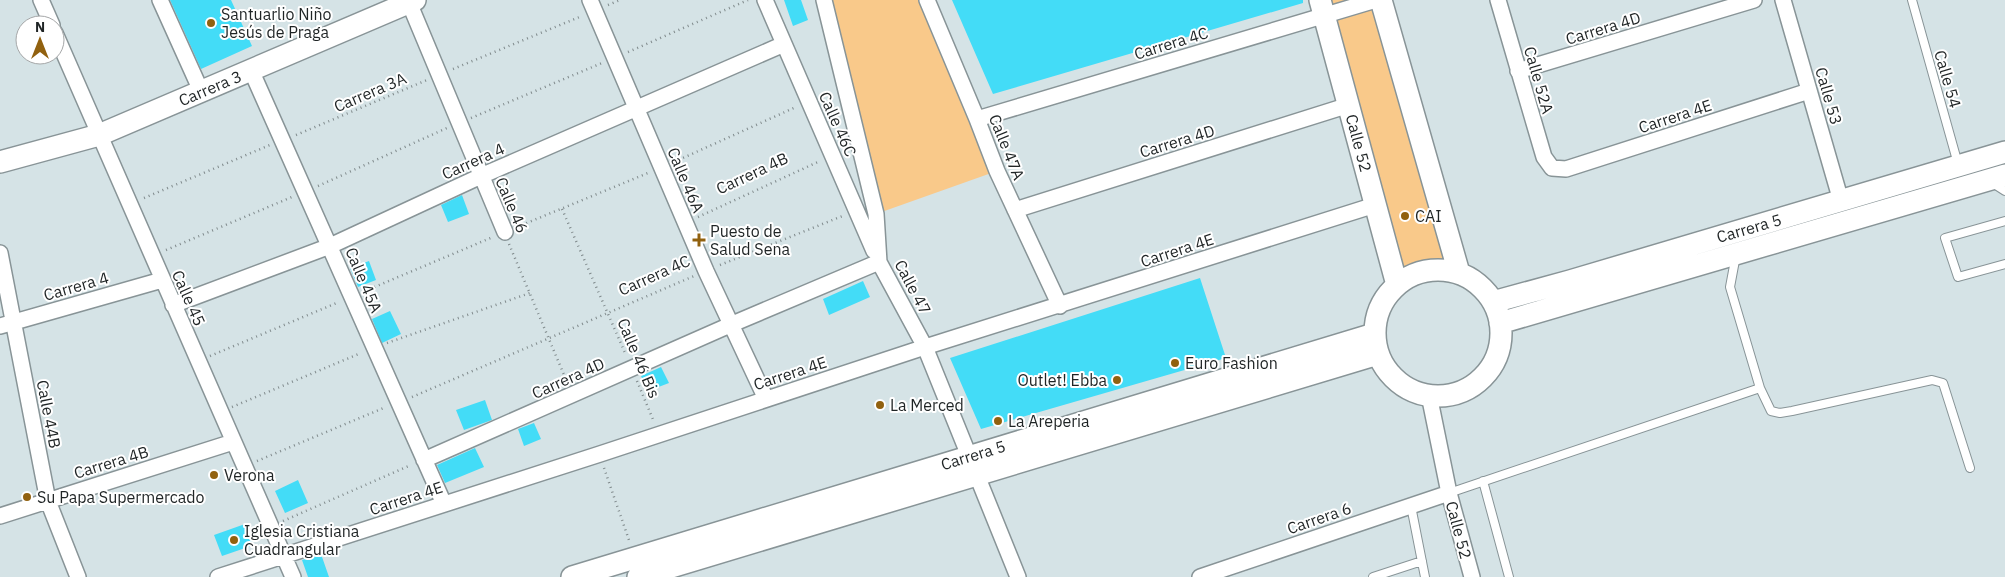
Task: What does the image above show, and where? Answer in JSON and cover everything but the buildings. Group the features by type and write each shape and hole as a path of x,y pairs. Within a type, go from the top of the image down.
{"main road":[{"path":"1382,0 1459,273"},
{"name":"Carrera 3","path":"0,162 99,135 411,1"},
{"name":"Calle 52","path":"1322,8 1397,285"},
{"name":"Carrera 5","path":"1500,323 1733,244 1841,201 2005,152"},
{"name":"Carrera 5","path":"1493,302 1570,281 1999,182"},
{"path":"1442,270 1459,273 1472,280 1484,290 1493,302 1500,323 1499,349 1495,361 1483,376 1467,388 1455,393 1442,396 1416,392 1404,386 1384,366 1376,344 1376,320 1380,307 1387,295 1410,276 1426,271 1442,270"},
{"name":"Carrera 5","path":"572,577 973,466 1376,344"},
{"name":"Carrera 5","path":"645,576 973,466"}],"street":[{"path":"41,0 48,15"},
{"path":"160,0 201,91"},
{"name":"Calle 46C","path":"765,0 879,262"},
{"name":"Calle 47","path":"824,0 876,214 879,262 925,347 1018,577"},
{"name":"Calle 47A","path":"927,0 997,171 1060,306"},
{"name":"Carrera 4C","path":"977,119 1322,8 1376,0"},
{"name":"Calle 52A","path":"1498,0 1544,157 1552,168"},
{"name":"Carrera 4D","path":"1518,71 1754,0"},
{"name":"Calle 53","path":"1783,0 1841,201"},
{"name":"Calle 46","path":"411,1 439,75 505,232"},
{"name":"Calle 46A","path":"592,6 706,271 766,399"},
{"name":"Carrera 4","path":"173,305 330,246 481,176 784,44"},
{"name":"Calle 45","path":"65,56 293,577"},
{"name":"Calle 45A","path":"251,70 444,504"},
{"name":"Carrera 4E","path":"1552,168 1566,169 1809,91"},
{"name":"Carrera 4D","path":"1015,210 1349,106"},
{"name":"Carrera 4E","path":"218,577 925,347 1060,306 1375,205"},
{"name":"Calle 44B","path":"0,253 7,324 48,500 78,577"},
{"name":"Carrera 4D","path":"424,460 730,325 879,262"},
{"name":"Carrera 4","path":"7,324 162,280"},
{"name":"Calle 52","path":"1429,395 1449,493 1472,577"},
{"name":"Carrera 4B","path":"0,516 234,442"},
{"name":"Carrera 6","path":"1200,577 1449,493"}],"lane":[{"name":"Calle 54","path":"1912,0 1958,166"},
{"path":"2005,221 1945,238 1958,277 2005,264"},
{"path":"1733,244 1730,288 1760,388 1771,411 1780,413 1932,380 1939,381 1943,383 1970,468"},
{"path":"1449,493 1760,388"},
{"path":"1483,482 1509,577"},
{"path":"1411,506 1425,577"},
{"path":"1373,577 1422,562"}],"path":[{"name":"Carrera 3A","path":"129,204 439,75 592,6 620,0"},
{"name":"Carrera 4B","path":"686,222 833,155"},
{"name":"Calle 46 Bis","path":"562,208 659,435"},
{"name":"Carrera 4C","path":"549,339 706,271 857,210"},
{"name":"Calle 46","path":"505,232 572,395"},
{"path":"600,454 632,550"},
{"path":"271,526 424,460"}],"shaded area":[{"path":"824,0 927,0 997,171 876,214"},
{"path":"1320,0 1381,0 1459,273 1426,272 1397,285"}],"place":[{"name":"Santuarlio Niño Jesús de Praga","path":"211,23"},
{"name":"CAI","path":"1405,216"},
{"name":"Puesto de Salud Sena","path":"699,240"},
{"name":"Euro Fashion","path":"1175,363"},
{"name":"Outlet! Ebba","path":"1117,380"},
{"name":"La Merced","path":"880,405"},
{"name":"La Areperia","path":"998,421"},
{"name":"Verona","path":"214,475"},
{"name":"Su Papa Supermercado","path":"27,497"},
{"name":"Iglesia Cristiana Cuadrangular","path":"234,540"}]}
